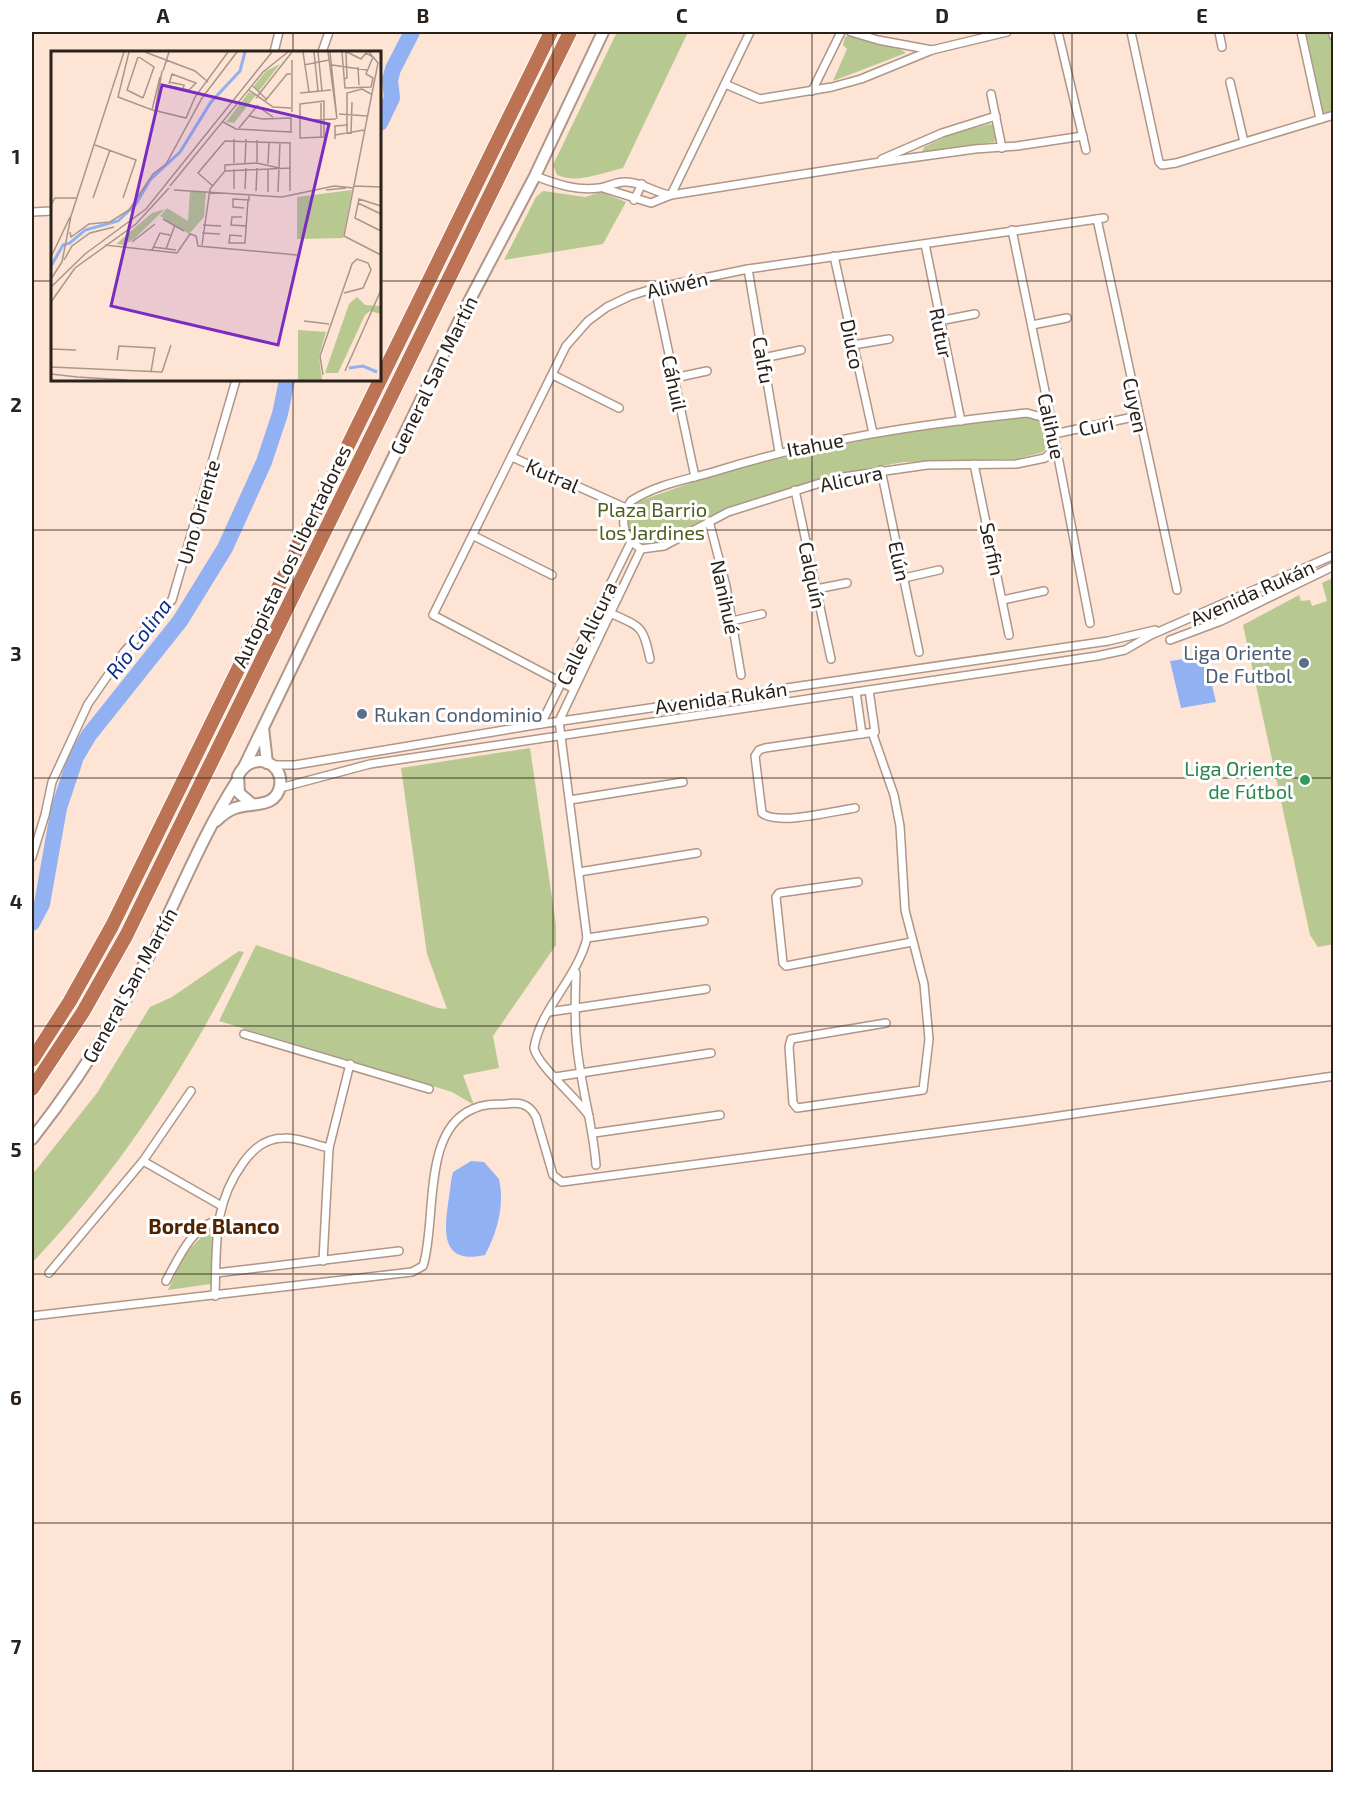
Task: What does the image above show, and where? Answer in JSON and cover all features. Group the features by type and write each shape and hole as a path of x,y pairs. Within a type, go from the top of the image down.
{"highway":[{"name":"Autopista Los Libertadores","path":"381,378 551,32"},
{"name":"Autopista Los Libertadores","path":"32,1089 78,1021 126,936 570,32"},
{"name":"Autopista Los Libertadores","path":"32,1060 70,1001 112,926 380,381"}],"street":[{"path":"274,51 279,32"},
{"path":"322,51 329,32"},
{"name":"General San Martín","path":"244,767 264,720 460,320 535,176 603,32"},
{"path":"671,195 750,32"},
{"path":"812,91 841,32"},
{"path":"850,32 878,40 932,50"},
{"path":"724,84 760,99 812,91 852,82 932,50 1006,32"},
{"path":"1058,32 1086,150"},
{"path":"1131,32 1159,162 1162,165 1176,163 1334,115"},
{"path":"1219,32 1222,47"},
{"path":"1300,32 1320,119"},
{"path":"1332,32 1334,37"},
{"path":"1230,82 1244,142"},
{"path":"991,94 1002,148"},
{"path":"874,163 942,133 996,116"},
{"path":"603,188 651,204 671,195 874,163 1083,136"},
{"path":"535,176 572,189 603,188 624,181 642,184 655,193 671,195"},
{"path":"634,200 642,184"},
{"path":"32,212 51,211"},
{"name":"Aliwén","path":"561,682 433,615 566,346 588,321 618,301 655,288 748,269 1100,219"},
{"name":"Cuyen","path":"1100,219 1138,416 1177,590"},
{"name":"Calihue","path":"1012,230 1090,623"},
{"name":"Rutur","path":"925,244 961,421"},
{"name":"Diuco","path":"834,256 873,433"},
{"name":"Calfu","path":"748,269 779,452"},
{"name":"Cáhuil","path":"655,288 694,477"},
{"path":"939,321 975,314"},
{"path":"1032,325 1067,318"},
{"path":"853,345 890,339"},
{"path":"764,358 801,350"},
{"path":"674,378 707,371"},
{"path":"553,375 619,408"},
{"name":"Uno Oriente","path":"32,857 52,782 88,704 123,652 172,600 236,381"},
{"name":"Itahue","path":"626,508 642,494 694,477 779,452 873,433 1036,414 1045,418 1054,434"},
{"name":"Curi","path":"1054,434 1138,416"},
{"name":"Alicura","path":"641,549 664,546 709,521 755,502 836,478 881,470 974,464 1016,464 1045,458 1052,451 1054,434"},
{"name":"Kutral","path":"512,457 626,508"},
{"name":"Serfin","path":"974,464 1009,635"},
{"name":"Elún","path":"881,470 919,651"},
{"name":"Calquín","path":"795,490 831,659"},
{"path":"626,508 624,529 631,542 641,549"},
{"name":"Nanihué","path":"709,521 732,621 741,675"},
{"path":"474,536 552,575"},
{"name":"Calle Alicura","path":"541,724 631,542"},
{"name":"Calle Alicura","path":"559,721 641,549"},
{"name":"Avenida Rukán","path":"280,788 355,766 856,693 1125,650 1170,627 1334,555"},
{"path":"1170,640 1221,621 1334,566"},
{"path":"904,578 939,570"},
{"path":"816,589 847,583"},
{"path":"1003,600 1044,591"},
{"path":"610,613 638,626 645,637 650,659"},
{"path":"732,621 762,614"},
{"name":"Avenida Rukán","path":"269,764 296,765 559,721 1108,641 1170,627"},
{"path":"927,667 929,681"},
{"path":"561,682 574,689"},
{"path":"869,690 874,732 886,768 900,826 903,892 912,942 924,984 929,1039 923,1090 797,1108 793,1103 789,1047 791,1039 796,1036 886,1023"},
{"path":"856,693 862,734"},
{"path":"743,694 745,709"},
{"name":"General San Martín","path":"264,720 263,739 269,764"},
{"path":"559,721 587,938 576,971 549,1012 534,1048 540,1063 589,1116"},
{"path":"855,808 782,819 767,817 762,813 755,756 759,750 765,748 874,732"},
{"path":"422,744 424,756"},
{"path":"213,824 228,811 252,804 270,802 280,788 278,773 269,764 252,762 244,767 237,781 239,793 252,804"},
{"name":"General San Martín","path":"32,1138 86,1064 114,1019 145,963 213,824 237,781"},
{"path":"570,800 683,782"},
{"path":"579,872 697,853"},
{"path":"858,882 779,892 776,897 783,963 786,966 912,942"},
{"path":"587,938 704,921"},
{"path":"576,971 574,1008 580,1072 594,1133 596,1165"},
{"path":"549,1012 706,989"},
{"path":"244,1034 429,1089"},
{"path":"555,1077 711,1053"},
{"path":"323,1261 329,1148 350,1064"},
{"path":"32,1316 412,1272 423,1266 426,1255 430,1195 449,1129 461,1116 482,1106 518,1102 531,1109 536,1117 553,1175 562,1182 998,1125 1334,1076"},
{"path":"49,1273 143,1161 190,1091"},
{"path":"594,1133 720,1115"},
{"path":"215,1296 220,1205 228,1184 250,1153 266,1141 284,1137 329,1148"},
{"path":"143,1161 220,1205"},
{"path":"166,1281 182,1251 209,1222 218,1221"},
{"path":"216,1273 399,1251"}],"green space":[{"path":"617,32 688,32 623,168 581,178 557,175 553,165"},
{"path":"1306,32 1330,32 1334,49 1333,111 1323,113"},
{"path":"849,35 895,47 906,53 833,81 847,49 843,45 845,37"},
{"path":"993,125 996,139 994,142 922,152 924,147 954,133"},
{"path":"543,191 585,197 601,192 626,202 603,244 504,260 536,197"},
{"name":"Plaza Barrio los Jardines","path":"1026,415 1037,418 1048,429 1051,440 1043,452 1017,459 904,462 831,475 726,508 659,543 643,544 632,537 626,527 627,512 634,503 699,480 759,463 934,425"},
{"name":"Liga Oriente de Fútbol","path":"1333,578 1334,944 1318,947 1310,935 1243,625 1299,595 1301,601 1310,600 1312,606 1327,601 1322,583"},
{"path":"530,748 556,925 556,945 493,1036 499,1068 463,1075 474,1105 452,1092 219,1021 256,945 438,1008 447,1009 427,954 401,768"},
{"path":"239,951 244,952 222,995 150,1116 94,1191 32,1263 32,1175 97,1093 150,1007 172,997"},
{"path":"215,1226 211,1284 168,1290 185,1254 211,1227"}],"water":[{"path":"1205,656 1216,702 1181,708 1170,661"},
{"path":"471,1161 484,1162 499,1179 501,1199 496,1228 485,1255 468,1257 456,1253 450,1246 446,1223 453,1172"}],"waterway":[{"name":"Río Colina","path":"381,121 392,98 390,80 393,69 412,32"},
{"name":"Río Colina","path":"32,923 42,904 59,808 76,757 89,735 180,621 225,548 264,462 280,414 287,381"}],"place":[{"name":"Liga Oriente De Futbol","path":"1304,663"},
{"name":"Rukan Condominio","path":"362,714"},
{"name":"Liga Oriente de Fútbol","path":"1305,780"}],"district":[{"name":"Borde Blanco","path":"214,1225"}]}
